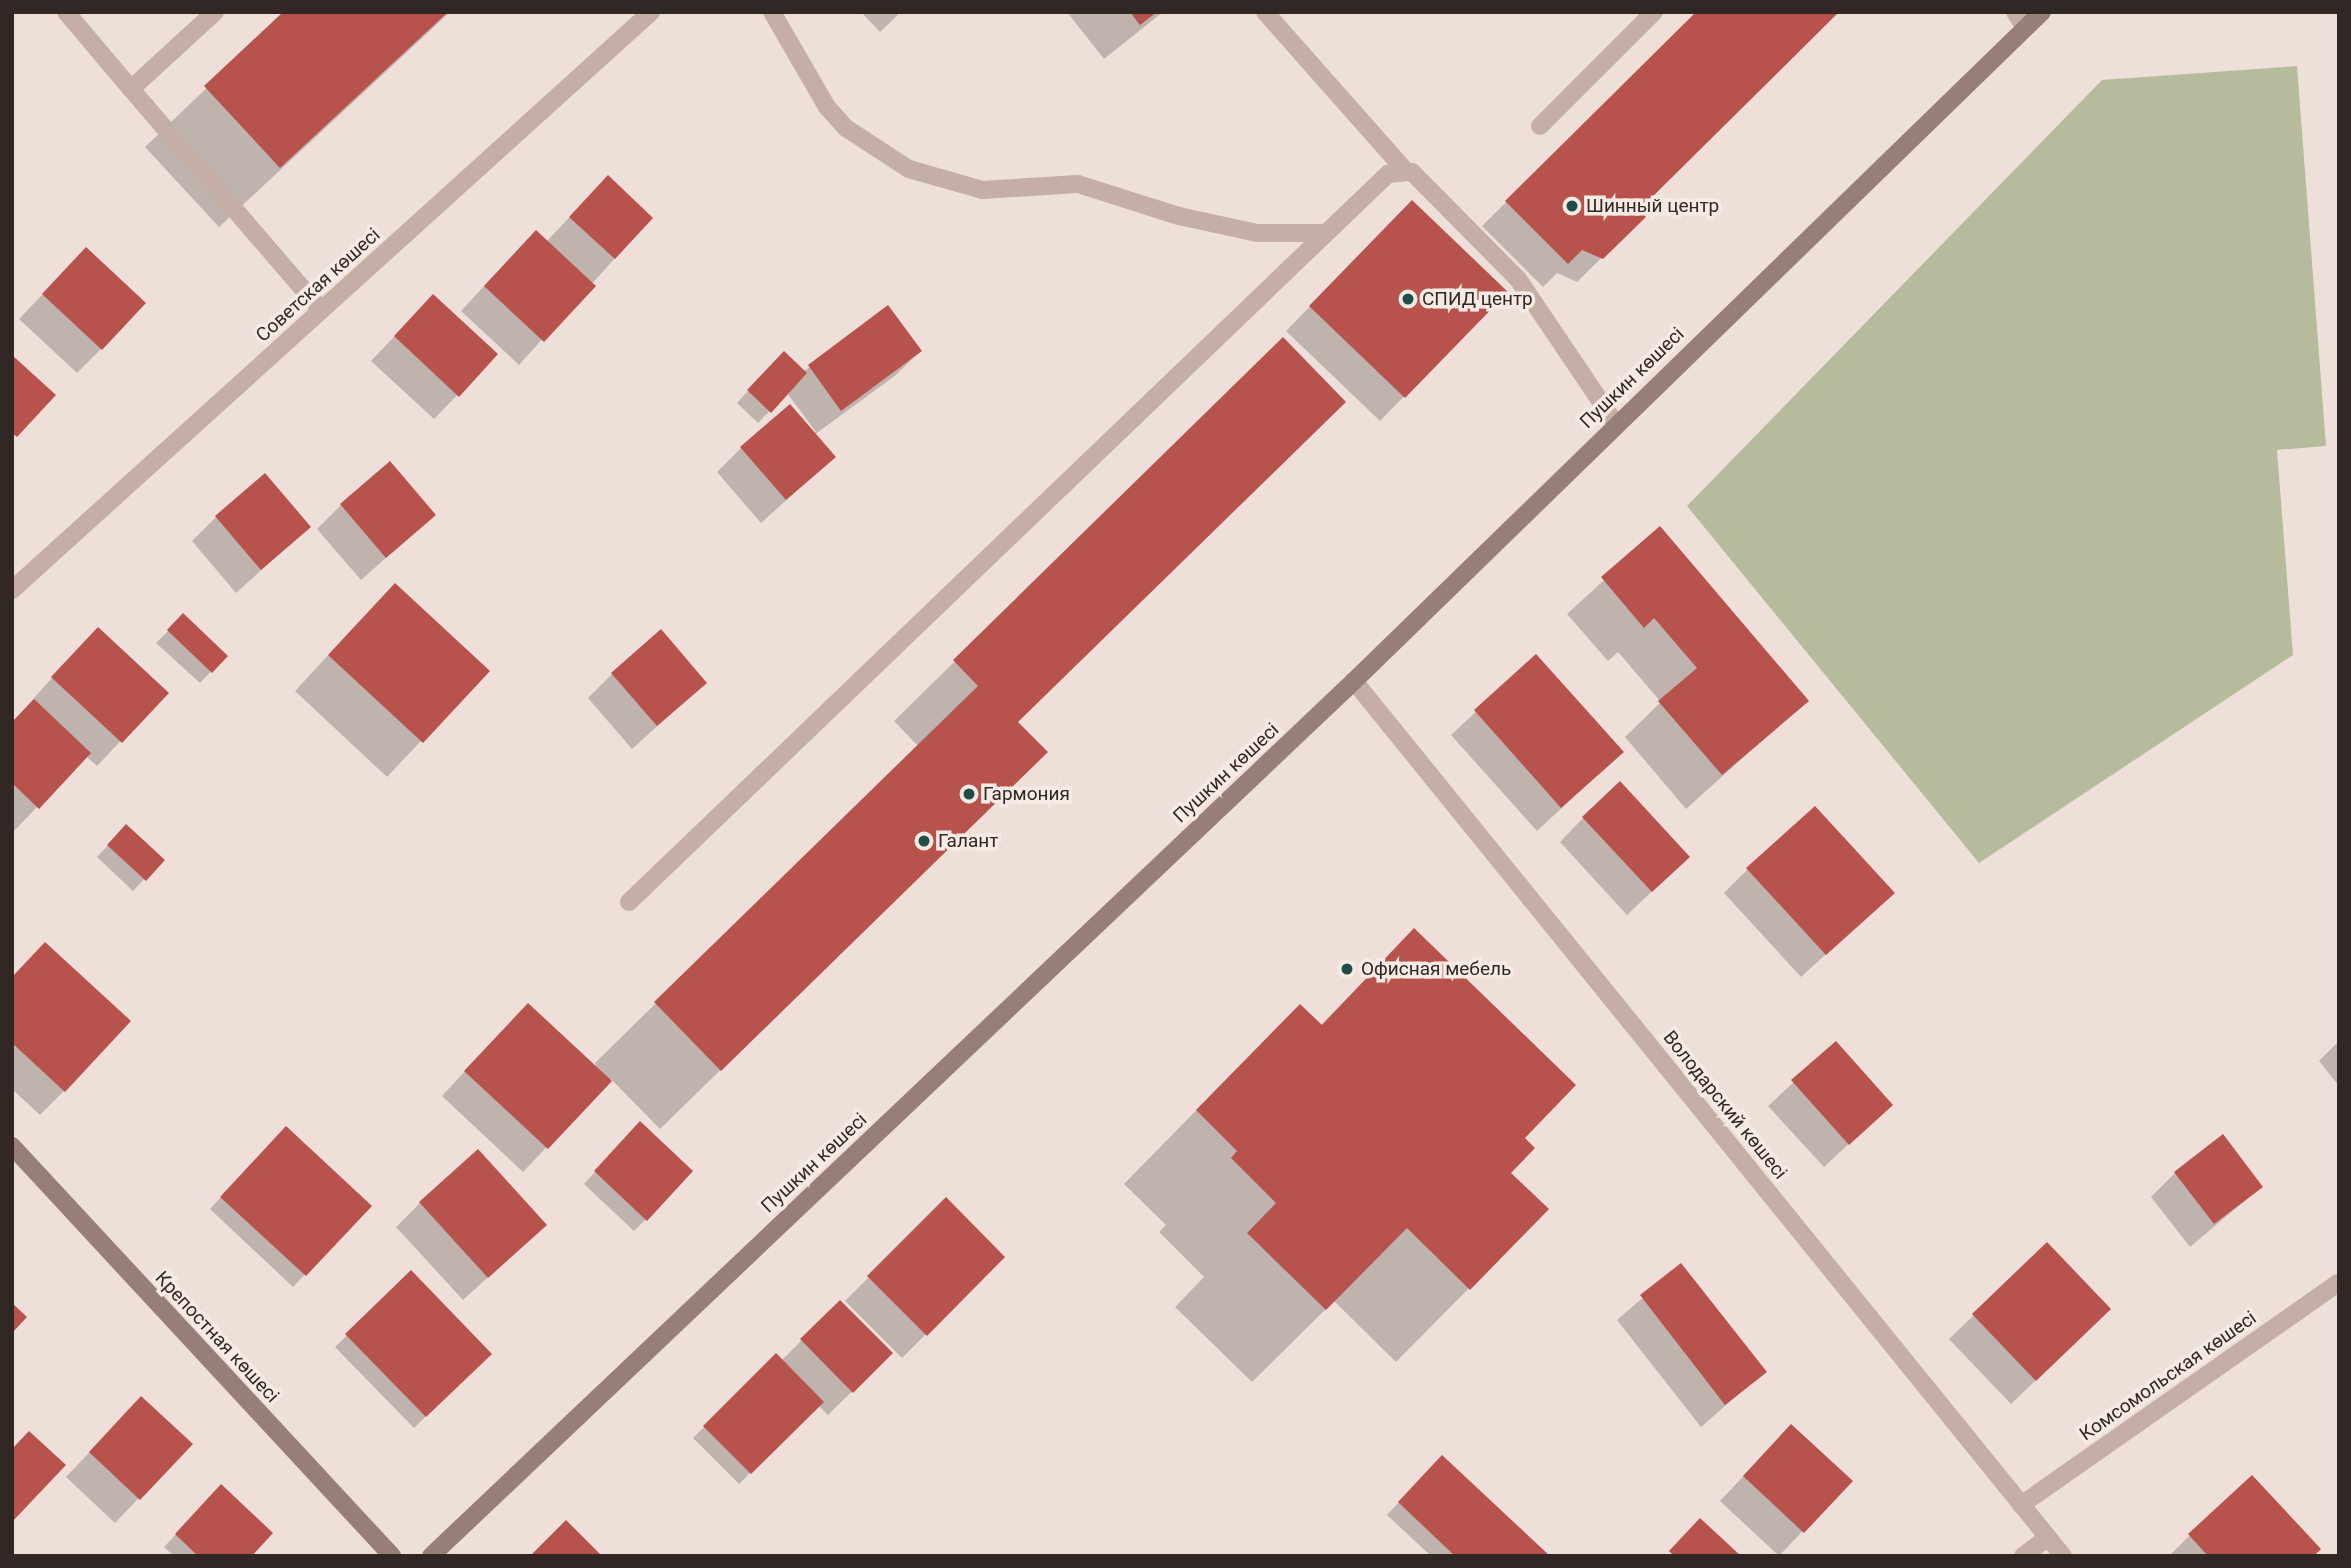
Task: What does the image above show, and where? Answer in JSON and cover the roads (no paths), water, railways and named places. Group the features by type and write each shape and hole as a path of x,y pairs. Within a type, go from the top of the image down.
{"street":[{"path":"66,12 321,310"},
{"path":"131,89 215,12"},
{"name":"Советская көшесі","path":"12,590 651,12"},
{"path":"772,12 827,107 846,128 909,169 982,190 1078,184 1179,216 1257,233 1325,233"},
{"path":"1265,12 1405,170 1427,185 1518,279 1615,423"},
{"path":"1540,126 1654,12"},
{"name":"Пушкин көшесі","path":"431,1556 1354,681 2019,19 2042,12"},
{"path":"629,902 1380,180 1405,170"},
{"name":"Володарский көшесі","path":"1354,681 2063,1556"},
{"name":"Крепостная көшесі","path":"12,1146 392,1556"},
{"name":"Комсомольская көшесі","path":"2021,1505 2339,1282"},
{"path":"2023,1556 2048,1537"}],"place":[{"name":"Шинный центр","path":"1572,206"},
{"name":"СПИД центр","path":"1408,299"},
{"name":"Гармония","path":"969,794"},
{"name":"Галант","path":"924,841"},
{"name":"Офисная мебель","path":"1347,969"}]}
